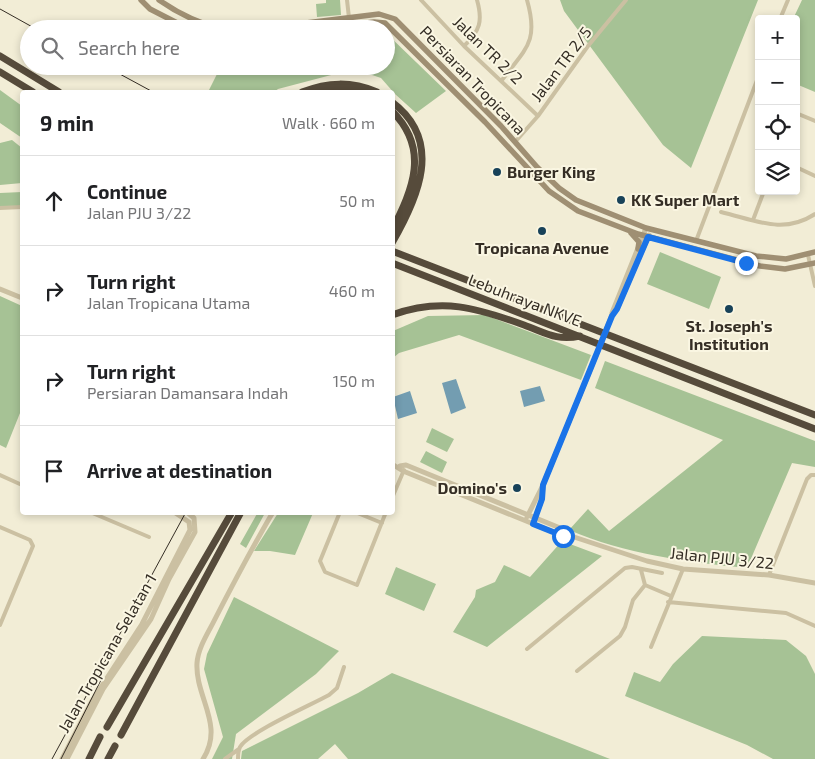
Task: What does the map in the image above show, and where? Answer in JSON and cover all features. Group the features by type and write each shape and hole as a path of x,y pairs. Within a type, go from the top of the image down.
{"highway":[{"path":"0,56 20,68"},
{"path":"0,72 31,90"},
{"path":"31,75 56,90"},
{"path":"307,90 320,85 335,83 362,86 372,90"},
{"path":"395,105 414,126 423,157 418,192 395,237"},
{"path":"395,115 410,135 415,157 412,187 395,224"},
{"name":"Lebuhraya NKVE","path":"395,252 815,415"},
{"name":"Lebuhraya NKVE","path":"395,263 815,428"},
{"path":"395,314 429,306 460,306 480,310 564,339 580,336"},
{"path":"107,727 230,515"},
{"path":"121,735 239,515"},
{"path":"89,759 100,738"},
{"path":"108,759 115,746"}],"main road":[{"path":"141,0 150,9 171,20"},
{"path":"159,0 178,13 193,20"},
{"name":"Persiaran Tropicana","path":"354,20 379,14 395,19 516,142 537,167 567,194 590,207 648,228 695,242 756,256 786,258 808,255 815,252"},
{"name":"Persiaran Tropicana","path":"395,32 508,147 530,172 561,200 578,211 645,236 760,266 785,269 812,264"},
{"path":"508,147 516,142"},
{"path":"629,231 639,242 638,249"}],"street":[{"path":"347,0 350,20"},
{"name":"Jalan TR 2/2","path":"421,0 464,46 538,116"},
{"path":"464,46 474,37 481,25 481,14 477,0"},
{"path":"502,80 530,42 533,22 527,0"},
{"name":"Jalan TR 2/5","path":"516,142 538,116 588,46 626,0"},
{"path":"782,15 788,0"},
{"path":"695,242 755,86"},
{"path":"800,115 815,122"},
{"path":"800,169 815,176"},
{"path":"752,220 762,195"},
{"path":"0,208 20,207"},
{"path":"721,212 784,226 795,224 815,214"},
{"path":"612,316 617,309 648,228"},
{"path":"526,521 543,485 638,249 645,236"},
{"path":"808,255 812,264 815,283"},
{"path":"0,289 20,295"},
{"name":"Jalan PJU 3/22","path":"395,465 528,514 565,530 571,536"},
{"path":"395,490 403,467"},
{"name":"Jalan PJU 3/22","path":"403,467 563,536 571,536 647,561 683,569 769,575 815,583"},
{"path":"0,475 20,483"},
{"path":"769,575 808,479 815,475"},
{"path":"533,524 542,499 543,485"},
{"path":"97,515 149,537"},
{"name":"Jalan Tropicana Selatan 1","path":"62,759 92,701 142,624 190,530 189,522 178,515"},
{"name":"Jalan Tropicana Selatan 1","path":"66,759 100,696 151,619 169,579 195,532 194,518 190,515"},
{"path":"203,759 212,736 210,718 198,676 197,662 201,647 240,569 271,515"},
{"path":"339,515 320,561 325,572 357,585 385,515"},
{"path":"362,515 382,523"},
{"path":"0,527 30,540 33,546 0,625"},
{"path":"527,649 625,568 632,567 662,573"},
{"path":"651,647 683,569"},
{"path":"641,570 645,585"},
{"path":"645,585 671,596"},
{"path":"577,671 620,636 625,627 633,600 645,585"},
{"path":"668,602 786,613 811,622 815,626"},
{"path":"225,759 272,725 329,695 337,688 344,667"},
{"path":"238,759 239,749"}],"green space":[{"path":"326,0 340,0 341,15 317,17 316,4 326,3"},
{"path":"560,0 758,0 691,168 663,145 564,11"},
{"path":"802,0 815,0 815,92 800,86 800,15 795,15"},
{"path":"395,42 446,91 416,113 381,78 372,75 395,75"},
{"path":"216,75 331,75 277,90 209,90"},
{"path":"0,90 20,105 20,137 0,123"},
{"path":"12,140 20,146 20,183 0,185 0,143"},
{"path":"20,192 20,207 0,208 0,193"},
{"path":"660,252 721,277 709,309 647,284"},
{"path":"0,296 20,305 20,413 6,448 0,445"},
{"path":"485,315 591,355 581,380 459,335 399,353 395,356 395,330 428,316"},
{"path":"605,361 815,441 815,467 792,463 747,568 656,556 612,545 569,530 588,509 609,531 723,440 595,388"},
{"path":"432,428 454,439 447,452 426,442"},
{"path":"426,451 447,462 442,473 420,462"},
{"path":"256,515 264,515 246,548 240,544"},
{"path":"277,515 312,515 295,555 270,551 254,551"},
{"path":"562,541 602,556 487,647 453,632 475,597 476,590 495,582 504,565 530,577"},
{"path":"396,567 436,584 424,611 385,594"},
{"path":"234,597 339,651 316,674 236,734 232,759 212,759 223,737 204,669 207,654"},
{"path":"702,636 786,640 806,656 815,674 815,759 773,759 747,745 625,696 634,672 660,682 673,664"},
{"path":"392,673 610,759 348,759 335,744 318,759 241,759 242,751 358,693"}],"water":[{"path":"456,379 466,408 451,414 442,383"},
{"path":"540,386 545,401 524,407 520,391"},
{"path":"410,391 417,413 398,419 395,396"}],"tram line":[{"path":"0,9 20,20"},
{"path":"122,75 149,90"},
{"path":"52,759 184,515"},
{"path":"61,759 101,680"}],"place":[{"name":"Burger King","path":"497,172"},
{"name":"KK Super Mart","path":"621,200"},
{"name":"Tropicana Avenue","path":"542,231"},
{"name":"St. Joseph's Institution","path":"729,309"},
{"name":"Domino's","path":"517,488"}],"route":[{"path":"563,536 533,524 542,499 543,485 612,316 625,292 648,237 746,263"}]}
